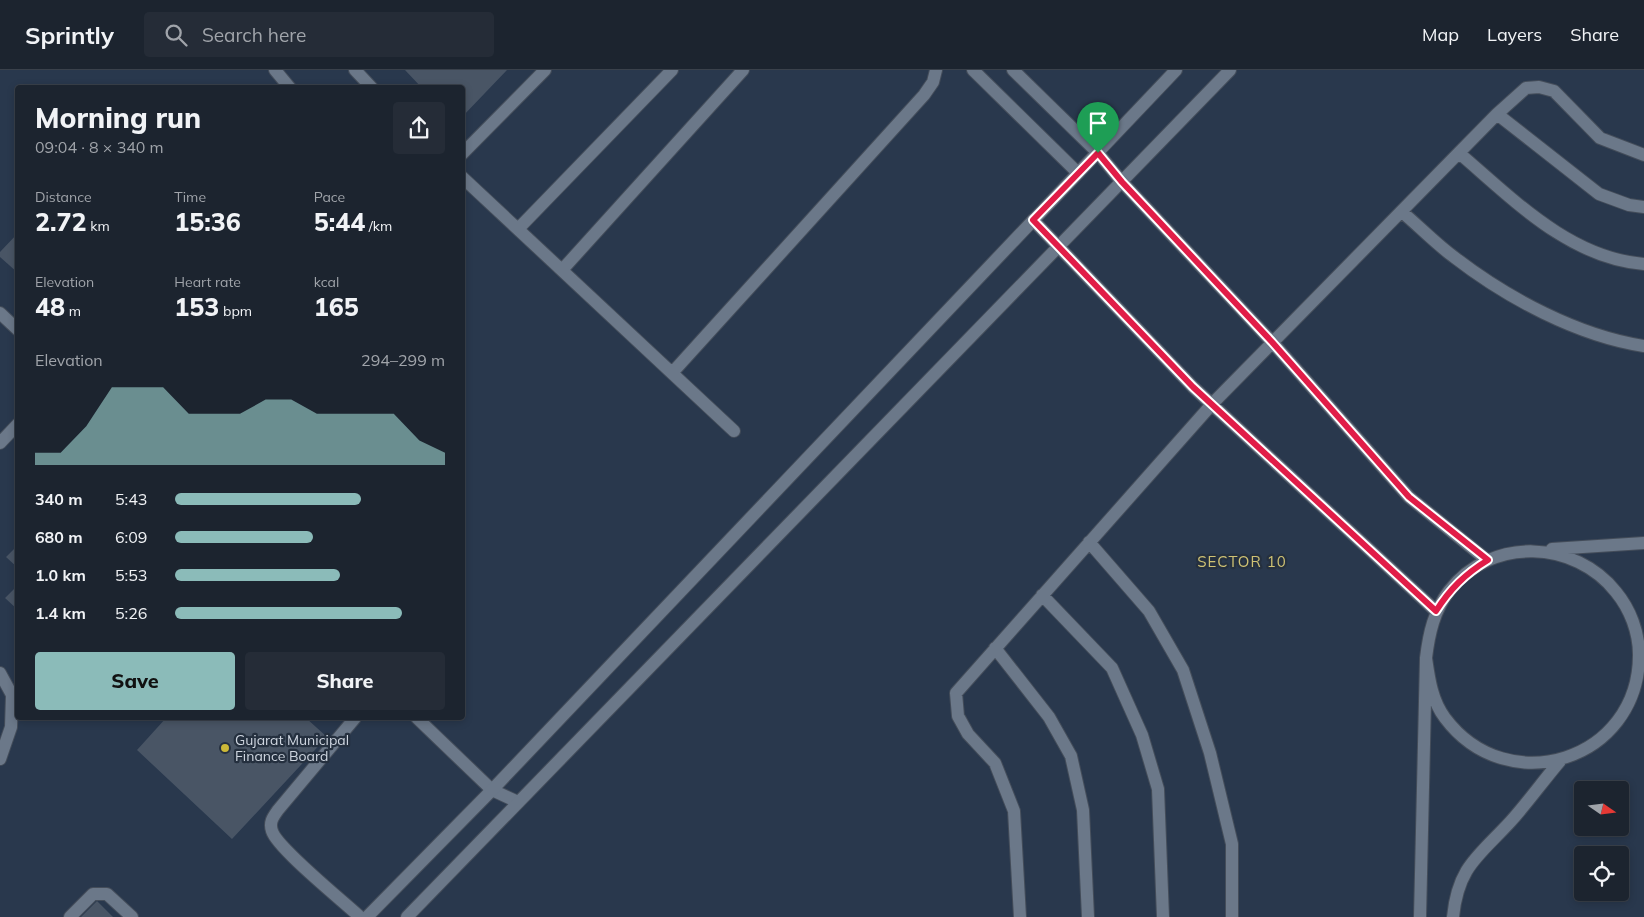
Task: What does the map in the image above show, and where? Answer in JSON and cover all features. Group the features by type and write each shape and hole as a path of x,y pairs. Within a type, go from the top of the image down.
{"street":[{"path":"275,70 288,85"},
{"path":"354,70 369,85"},
{"path":"465,151 545,70"},
{"path":"518,229 672,70"},
{"path":"562,270 743,70"},
{"path":"672,373 924,95 933,82 936,70"},
{"path":"972,70 1078,173"},
{"path":"1013,70 1098,153 1122,182 1272,342 1409,497 1488,560"},
{"path":"367,917 492,790 1176,70"},
{"path":"407,917 1230,70"},
{"path":"1020,917 1014,811 995,763 968,734 958,716 956,693 1213,403 1459,152 1526,88 1554,91 1600,138 1644,155"},
{"path":"1497,114 1599,194 1630,205 1644,207"},
{"path":"1459,152 1539,221 1570,241 1601,255 1644,264"},
{"path":"465,180 734,431"},
{"path":"1402,212 1453,257 1486,280 1580,329 1621,343 1644,346"},
{"path":"1033,220 1193,387 1213,403 1436,611"},
{"path":"0,313 15,327"},
{"path":"0,443 15,427"},
{"path":"1089,542 1149,611 1183,670 1210,753 1232,844 1232,917"},
{"path":"1420,917 1426,658 1429,634 1436,611 1449,590 1467,573 1488,560 1511,553 1535,550 1644,544"},
{"path":"1426,658 1430,689 1444,717 1465,740 1492,756 1522,764 1560,761 1582,752 1607,734 1625,709 1640,678 1635,627 1624,602 1613,588 1586,565 1561,554 1535,550"},
{"path":"1042,595 1112,668 1142,735 1158,789 1163,917"},
{"path":"995,648 1049,717 1071,756 1083,810 1088,917"},
{"path":"0,673 12,695 10,727 0,759"},
{"path":"353,720 278,810 271,820 271,829 280,845 360,917"},
{"path":"420,720 492,790 518,802"},
{"path":"1453,917 1461,880 1470,863 1511,820 1560,761"},
{"path":"70,917 93,894 107,894 132,917"}],"shaded area":[{"name":"SECTOR 10","path":"0,70 1644,70 1644,917 0,917"}],"building":[{"path":"405,70 507,70 465,114 465,85 419,85"},
{"path":"15,236 15,270 0,257 0,252"},
{"path":"15,548 15,565 6,557"},
{"path":"15,588 15,607 5,598"},
{"path":"164,720 308,720 327,737 232,839 137,750"},
{"path":"97,901 113,917 81,917"}],"place":[{"name":"Gujarat Municipal Finance Board","path":"225,748"}],"district":[{"name":"SECTOR 10","path":"1242,562"}],"route":[{"path":"1098,153 1122,182 1272,342 1409,497 1488,560 1467,573 1449,590 1436,611 1213,403 1193,387 1033,220 1098,153"}]}
